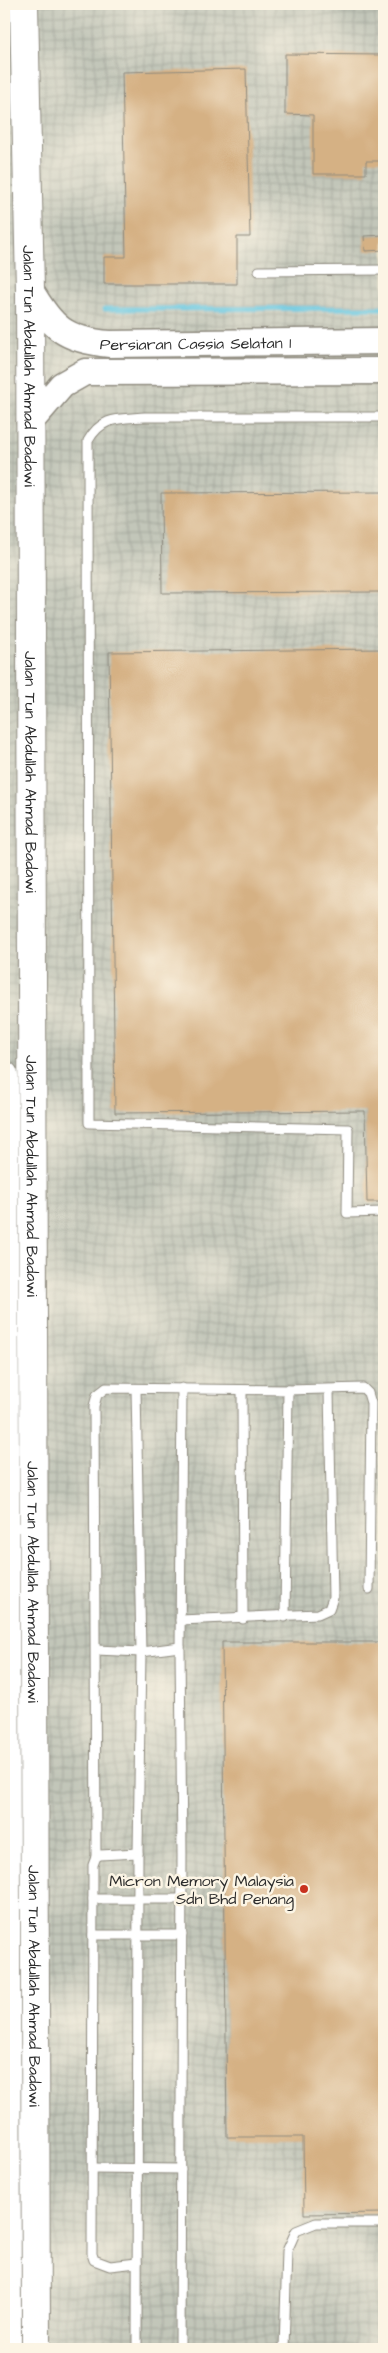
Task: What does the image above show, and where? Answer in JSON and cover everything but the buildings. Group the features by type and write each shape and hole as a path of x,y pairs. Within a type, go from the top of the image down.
{"main road":[{"name":"Jalan Tun Abdullah Ahmad Badawi","path":"24,4 30,290 36,2349"},
{"name":"Jalan Tun Abdullah Ahmad Badawi","path":"4,1075 7,2349"}],"street":[{"name":"Persiaran Cassia Selatan 1","path":"30,290 47,318 62,332 90,342 110,344 384,341"},
{"name":"Persiaran Cassia Selatan 1","path":"30,422 62,384 86,372 384,371"}],"lane":[{"path":"259,271 384,270"},
{"path":"384,417 145,417 110,420 99,425 93,432 88,441 88,451 89,1123 348,1129 347,1213 384,1212"},
{"path":"137,2264 110,2266 94,2260 92,2254 93,1865 96,1857 94,1406 97,1395 106,1388 329,1390 363,1388 368,1393 371,1402 369,1589"},
{"path":"180,2349 182,1899 180,1620 182,1388"},
{"path":"136,1389 141,1652 138,1854 137,2349"},
{"path":"242,1390 243,1618"},
{"path":"286,1617 288,1390"},
{"path":"180,1620 286,1617 318,1614 329,1609 333,1598 329,1390"},
{"path":"96,1650 141,1652 180,1647"},
{"path":"96,1857 108,1853 138,1854"},
{"path":"93,1899 182,1899"},
{"path":"93,1935 182,1935"},
{"path":"93,2168 181,2169"},
{"path":"284,2349 287,2251 296,2231 316,2223 384,2223"}],"shaded area":[{"path":"4,4 384,4 384,2349 4,2349"}],"waterway":[{"path":"105,309 384,308"}],"place":[{"name":"Micron Memory Malaysia Sdn Bhd Penang","path":"304,1889"}]}
